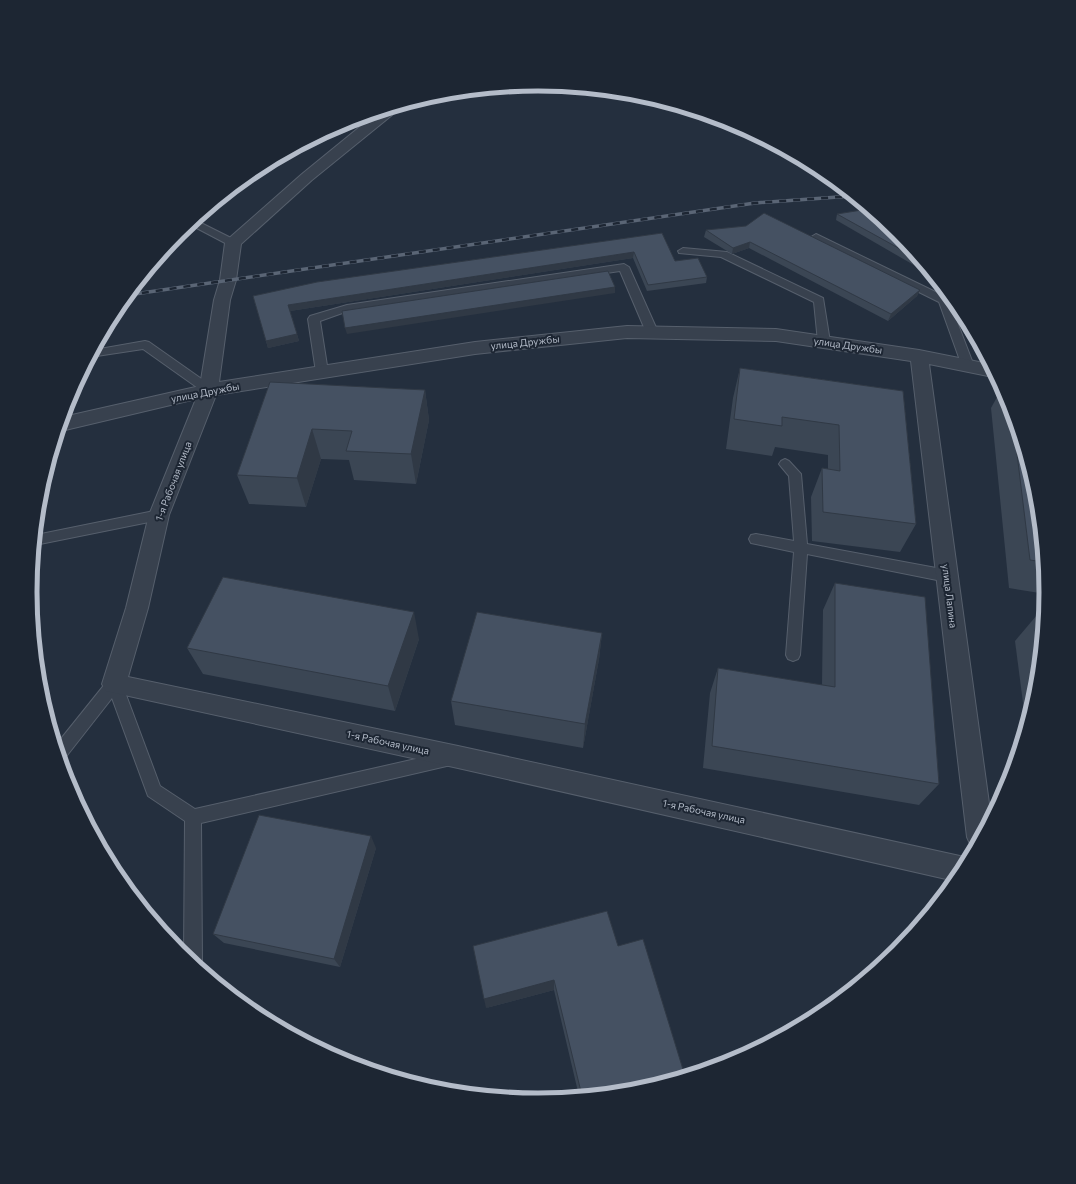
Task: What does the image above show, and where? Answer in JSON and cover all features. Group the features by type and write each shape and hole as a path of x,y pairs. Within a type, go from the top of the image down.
{"street":[{"path":"233,243 307,177 381,117"},
{"name":"1-я Рабочая улица","path":"233,243 228,280 222,300 209,390 159,515 137,608 114,684 458,757 957,867"},
{"name":"улица Дружбы","path":"67,423 209,390 475,348 627,332 776,335 919,356 987,370"},
{"name":"улица Лапина","path":"919,356 979,829"}],"lane":[{"path":"198,225 233,243"},
{"path":"816,237 944,300 968,366"},
{"path":"683,251 723,254 819,300 824,342"},
{"path":"322,372 314,319 347,308 624,267 652,332"},
{"path":"98,353 145,344 209,390"},
{"path":"785,464 795,474 801,548 793,655"},
{"path":"40,539 159,515"},
{"path":"756,539 947,576"},
{"path":"62,748 114,684"},
{"path":"114,684 154,791 193,817 458,757"},
{"path":"193,817 193,955"}],"building":[{"path":"862,210 905,252 837,214"},
{"path":"764,213 920,290 891,314 750,242 733,248 706,230 746,226"},
{"path":"662,233 675,261 698,258 707,277 648,285 634,252 288,305 297,334 266,341 253,296 317,282"},
{"path":"608,271 615,287 345,328 342,311"},
{"path":"740,368 903,391 916,524 823,512 822,468 840,471 839,425 782,417 782,426 734,419"},
{"path":"270,382 425,390 411,454 346,451 352,431 312,429 297,478 237,475"},
{"path":"1016,442 1022,462 1035,527 1038,561 1030,560"},
{"path":"223,577 414,612 388,686 187,648"},
{"path":"835,583 925,597 939,784 712,746 718,668 835,687"},
{"path":"477,612 602,633 585,724 451,701"},
{"path":"259,815 371,836 334,959 213,934"},
{"path":"607,911 618,946 643,939 683,1071 636,1083 581,1091 554,980 484,999 473,946"}],"railway":[{"path":"136,294 755,203 845,197"}]}
